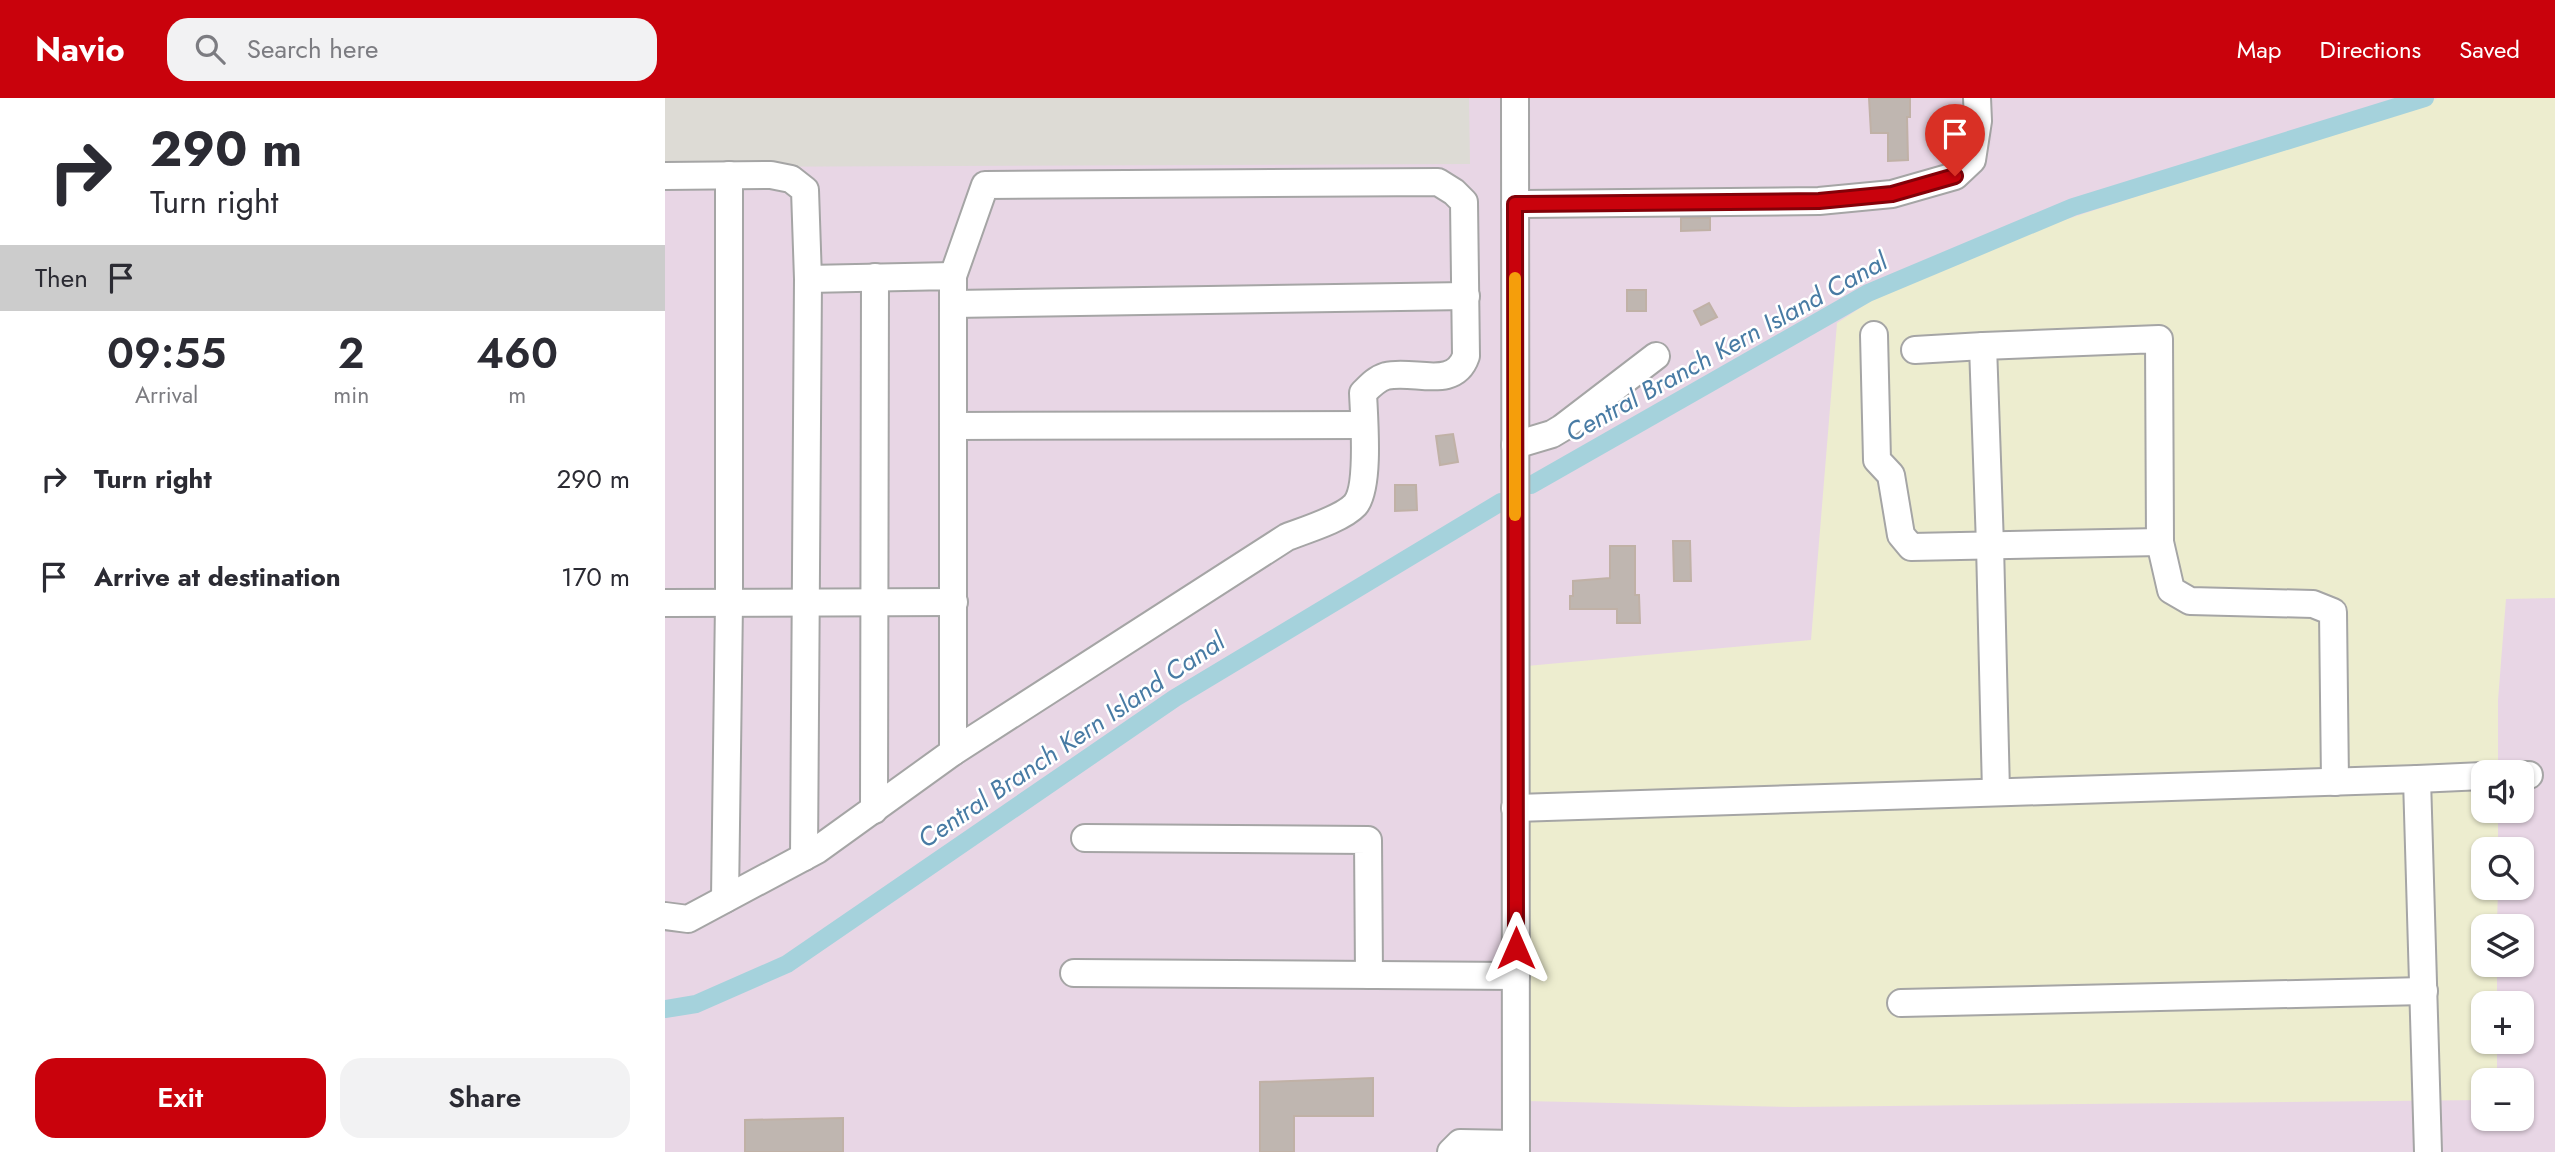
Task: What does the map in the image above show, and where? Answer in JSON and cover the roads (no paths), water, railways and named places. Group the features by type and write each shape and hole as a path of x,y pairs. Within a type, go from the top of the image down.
{"street":[{"path":"1451,1152 1460,1143 1516,1148 1515,98"},
{"path":"1515,204 1819,201 1892,194 1955,176 1972,160 1978,121 1977,98"},
{"path":"725,900 729,603 729,175"},
{"path":"665,176 781,177 791,179 805,190 808,279 804,856"},
{"path":"665,916 688,919 804,856 874,810 953,752 1287,537 1342,514 1355,504 1364,487 1363,393 1374,381 1387,376 1451,375 1462,368 1466,356 1464,202 1454,192 1438,182 985,185 953,276 953,752"},
{"path":"808,279 953,276"},
{"path":"874,810 875,277"},
{"path":"953,304 1466,296"},
{"path":"1874,335 1877,460 1891,475 1901,535 1911,547 2160,542"},
{"path":"1915,349 2159,340 2160,542 2171,590 2190,601 2313,604 2333,612 2335,782"},
{"path":"1983,346 1996,792"},
{"path":"1515,444 1552,434 1562,428 1656,356"},
{"path":"954,426 1364,425"},
{"path":"665,603 954,602"},
{"path":"1515,808 2471,777"},
{"path":"2417,779 2428,1152"},
{"path":"1084,838 1368,840 1369,975"},
{"path":"1074,974 1516,976"},
{"path":"1901,1003 2424,991"}],"waterway":[{"name":"Central Branch Kern Island Canal","path":"1531,485 1868,293 2073,207 2425,98"},
{"name":"Central Branch Kern Island Canal","path":"665,1009 696,1004 787,964 1175,698 1501,502"}]}
